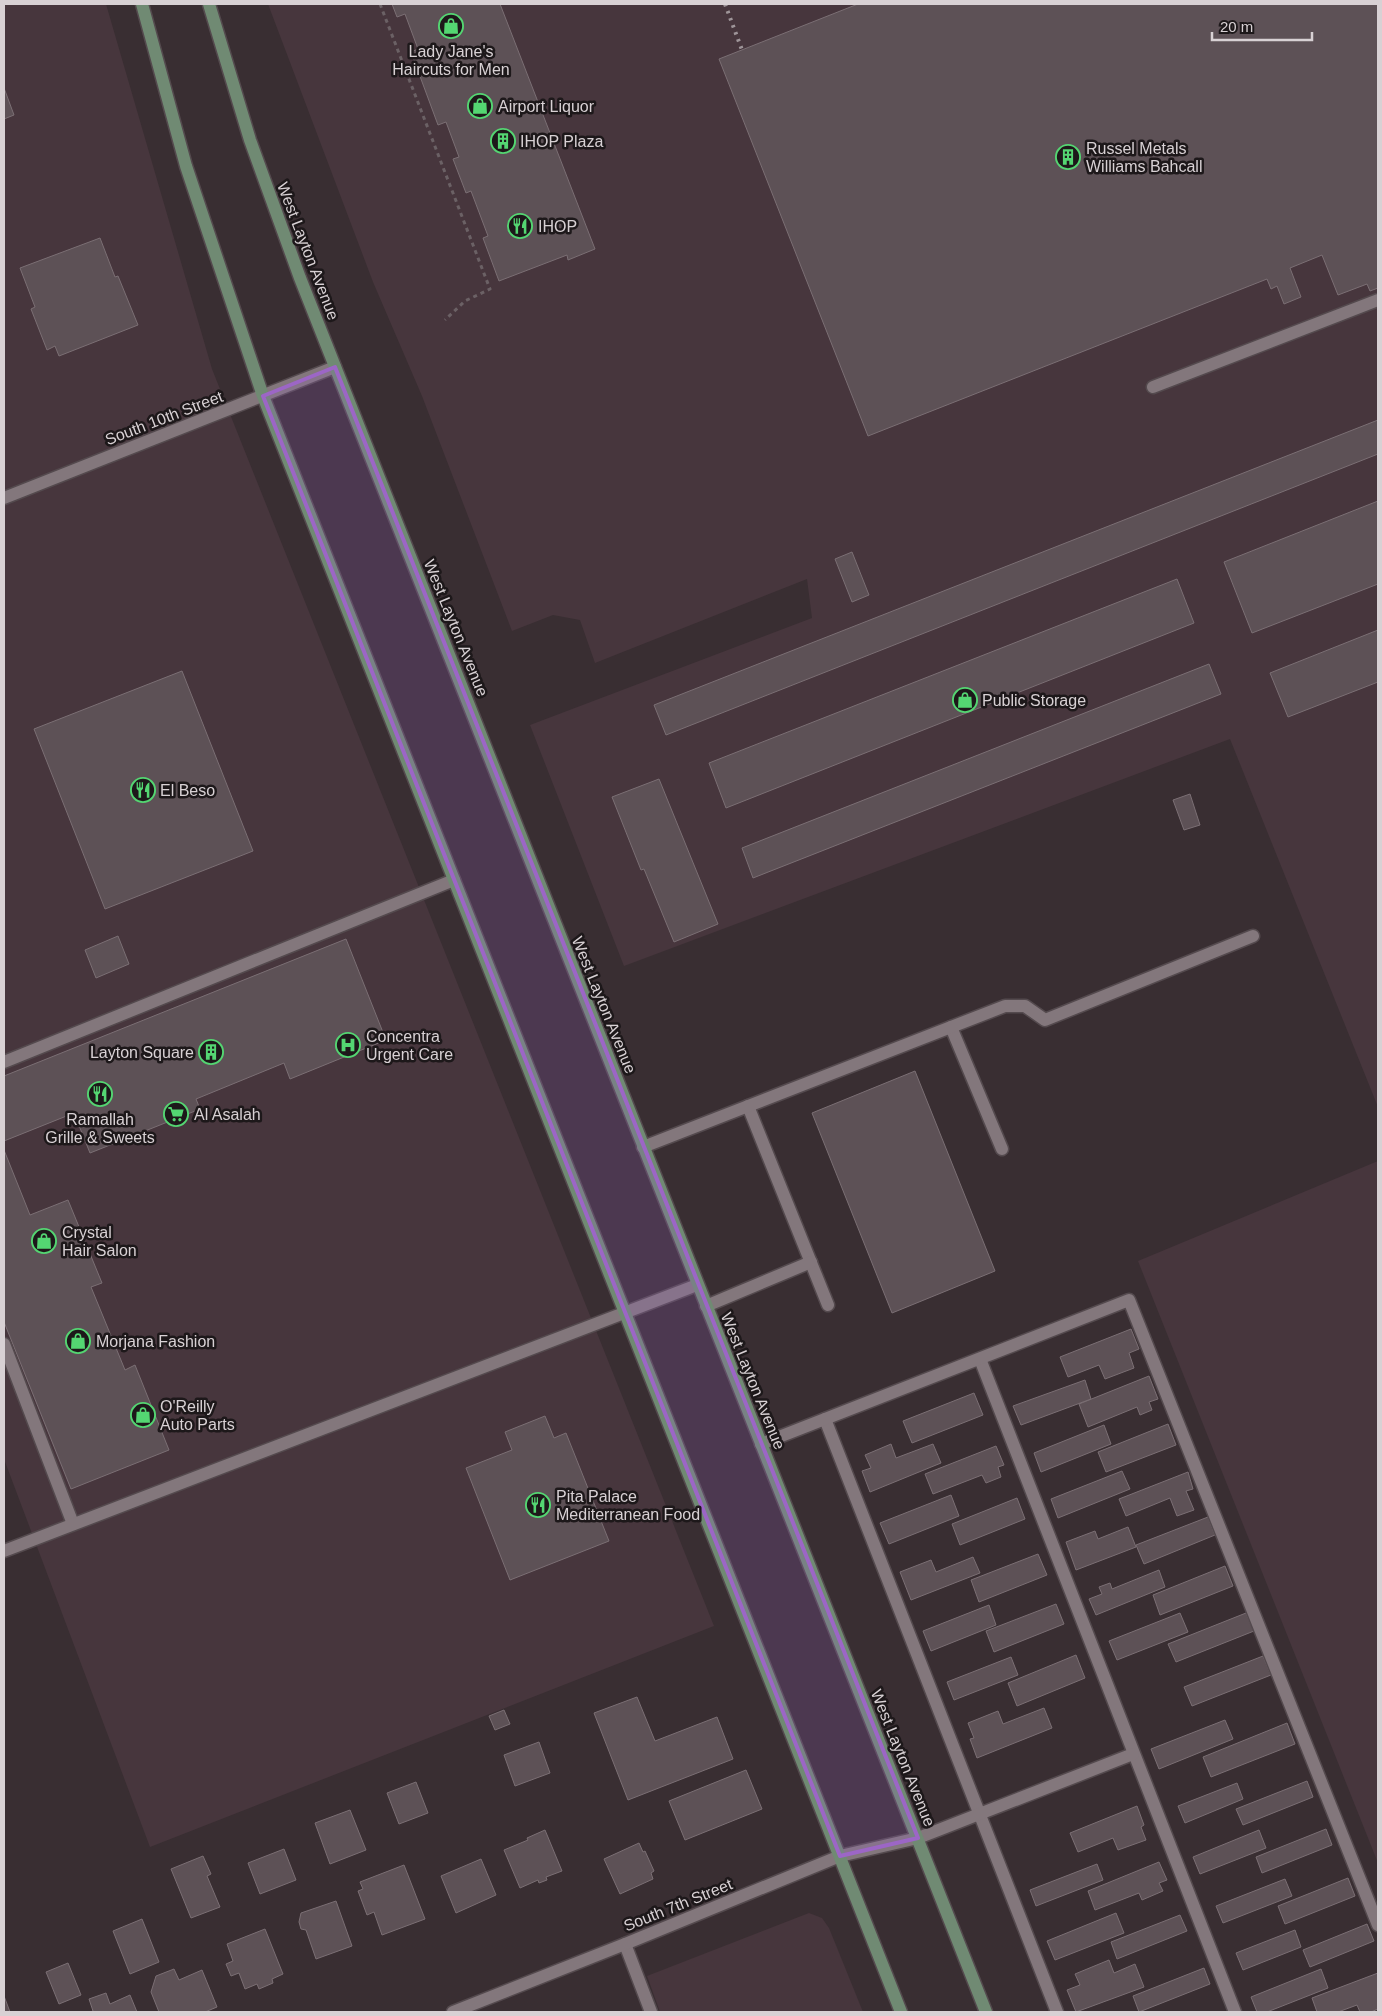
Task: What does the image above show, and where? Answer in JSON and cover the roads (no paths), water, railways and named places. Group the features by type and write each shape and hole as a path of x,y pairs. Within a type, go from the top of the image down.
{"main road":[{"path":"142,4 186,166 263,396 901,2012"},
{"name":"West Layton Avenue","path":"208,4 250,140 300,278 986,2012"}],"street":[{"path":"1153,387 1378,300"},
{"name":"South 10th Street","path":"4,498 335,367"},
{"path":"4,1062 454,880"},
{"path":"643,1147 1005,1006 1025,1006 1045,1020 1253,936"},
{"path":"951,1027 1002,1149"},
{"path":"748,1106 828,1305"},
{"path":"706,1306 811,1262"},
{"path":"4,1551 698,1285"},
{"path":"761,1444 1129,1300 1378,1925"},
{"path":"4,1344 73,1524"},
{"path":"980,1359 1235,2012"},
{"path":"825,1419 1057,2012"},
{"name":"South 7th Street","path":"453,2012 840,1856 918,1838 1133,1754"},
{"path":"625,1944 651,2012"}],"railway":[{"path":"725,4 742,50"}],"place":[{"name":"Lady Jane's Haircuts for Men","path":"451,26"},
{"name":"Airport Liquor","path":"480,106"},
{"name":"IHOP Plaza","path":"503,141"},
{"name":"Russel Metals Williams Bahcall","path":"1068,157"},
{"name":"IHOP","path":"520,226"},
{"name":"Public Storage","path":"965,700"},
{"name":"El Beso","path":"143,790"},
{"name":"Concentra Urgent Care","path":"348,1045"},
{"name":"Layton Square","path":"211,1052"},
{"name":"Ramallah Grille & Sweets","path":"100,1094"},
{"name":"Al Asalah","path":"176,1114"},
{"name":"Crystal Hair Salon","path":"44,1241"},
{"name":"Morjana Fashion","path":"78,1341"},
{"name":"O'Reilly Auto Parts","path":"143,1415"},
{"name":"Pita Palace Mediterranean Food","path":"538,1505"}]}
